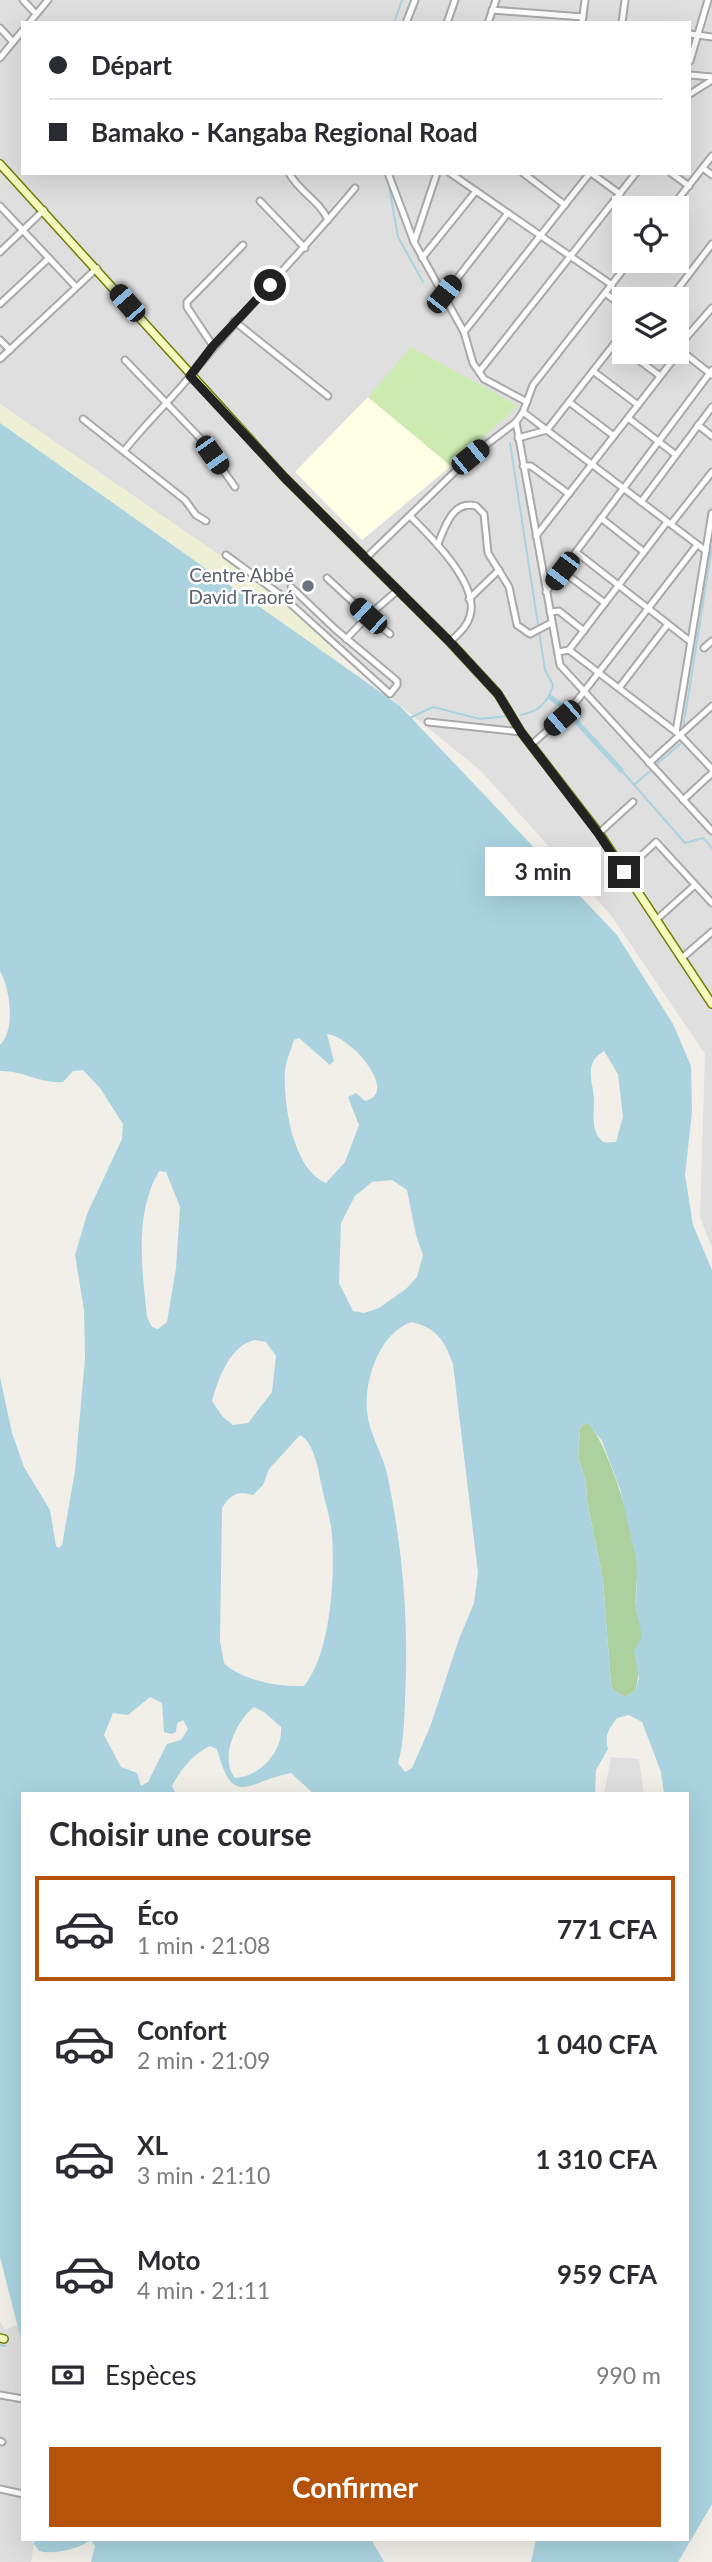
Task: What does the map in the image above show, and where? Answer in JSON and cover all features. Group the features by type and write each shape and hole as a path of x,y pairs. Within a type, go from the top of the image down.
{"street":[{"path":"23,0 36,14"},
{"path":"31,21 48,0"},
{"path":"407,21 415,0"},
{"path":"448,21 455,0"},
{"path":"489,21 496,0"},
{"path":"492,10 583,20 585,0"},
{"path":"622,21 625,0"},
{"path":"691,58 708,0"},
{"path":"0,28 13,42"},
{"path":"0,58 21,32"},
{"path":"691,34 712,37"},
{"path":"691,75 712,79"},
{"path":"691,93 712,79"},
{"path":"681,196 712,156"},
{"path":"0,164 285,478 450,642 509,709 519,728 598,833 711,999"},
{"path":"703,168 712,175"},
{"path":"290,175 328,220"},
{"path":"389,175 414,243 464,332 473,363 484,379 527,402"},
{"path":"391,181 393,175"},
{"path":"414,243 436,175"},
{"path":"453,175 611,285"},
{"path":"526,175 565,205"},
{"path":"464,332 588,175"},
{"path":"593,175 620,194"},
{"path":"479,372 634,175"},
{"path":"674,175 689,186"},
{"path":"124,451 234,321 305,248 355,188"},
{"path":"422,258 476,191"},
{"path":"260,201 305,248"},
{"path":"0,206 76,288"},
{"path":"0,252 44,211"},
{"path":"444,294 508,214"},
{"path":"679,287 712,244"},
{"path":"213,346 187,307 187,302 243,245"},
{"path":"0,304 49,258"},
{"path":"0,359 97,268"},
{"path":"366,558 470,457 516,422 533,386 620,273"},
{"path":"606,293 612,298"},
{"path":"689,336 712,308"},
{"path":"234,321 328,396"},
{"path":"0,340 10,350"},
{"path":"518,438 547,430 612,346"},
{"path":"546,592 711,373 689,357"},
{"path":"125,360 201,439 235,487"},
{"path":"644,364 660,376"},
{"path":"536,536 668,364"},
{"path":"593,371 638,405"},
{"path":"569,402 614,436"},
{"path":"641,502 712,407"},
{"path":"523,412 706,551"},
{"path":"628,418 676,454"},
{"path":"83,419 185,500 196,515 206,522"},
{"path":"516,422 560,666 712,831"},
{"path":"698,425 712,436"},
{"path":"523,466 531,466 569,494"},
{"path":"558,653 569,650 645,551 712,472"},
{"path":"439,544 446,522 456,510 466,504 477,506 484,514 488,553 509,587 517,625 523,631 533,633 551,623"},
{"path":"678,734 712,513"},
{"path":"410,516 439,544 460,575 470,599 470,618 450,642"},
{"path":"601,518 645,551"},
{"path":"531,745 569,711 697,545"},
{"path":"576,552 691,642"},
{"path":"226,555 282,596 390,694 397,681 346,639 291,587"},
{"path":"470,599 499,570"},
{"path":"562,571 605,603"},
{"path":"327,578 390,634"},
{"path":"346,639 398,590"},
{"path":"550,612 559,611 584,631"},
{"path":"619,688 668,624"},
{"path":"704,648 712,641"},
{"path":"569,650 678,734 712,771 683,800"},
{"path":"649,763 712,706"},
{"path":"428,722 519,728"},
{"path":"598,833 633,802"},
{"path":"624,872 656,842 712,903"},
{"path":"656,920 695,885"},
{"path":"682,958 712,932"},
{"path":"0,2395 21,2399"},
{"path":"0,2489 21,2494"}],"shaded area":[{"path":"0,0 712,0 712,1248 700,1217 705,1054 610,914 480,770 365,677 270,590 0,404"},
{"path":"368,397 451,466 362,540 295,472"},
{"path":"0,404 270,590 331,646 333,659 0,423"},
{"path":"611,1757 639,1759 644,1792 604,1792"},
{"path":"0,2321 5,2330 21,2323 21,2541 35,2541 31,2562 0,2562"}],"green space":[{"path":"411,347 518,406 451,466 368,397"},
{"path":"588,1423 604,1450 619,1489 637,1563 636,1606 642,1633 641,1653 635,1691 625,1697 614,1691 611,1685 603,1580 587,1501 586,1481 578,1458 580,1429"}],"water":[{"path":"0,423 400,706 617,935 673,1024 691,1066 692,1112 685,1175 693,1225 712,1270 712,2504 678,2562 531,2562 536,2541 689,2541 689,1792 664,1792 661,1772 642,1722 629,1715 617,1718 608,1732 608,1749 596,1770 595,1792 312,1792 291,1773 244,1787 236,1786 229,1780 217,1749 210,1746 193,1758 179,1774 172,1786 175,1792 21,1792 21,2339 0,2257 0,1377 12,1433 24,1467 50,1510 56,1546 59,1548 62,1545 75,1471 85,1358 84,1310 75,1255 87,1214 122,1139 123,1124 100,1088 83,1070 73,1071 63,1082 0,1071 0,1045 5,1038 10,1019 4,978 0,971","holes":["327,1034 337,1037 359,1054 375,1077 377,1087 374,1096 365,1101 356,1093 348,1097 359,1125 345,1162 326,1183 305,1165 298,1151 288,1118 285,1071 294,1040 299,1038 330,1065 334,1061","604,1051 618,1074 623,1117 616,1142 603,1142 595,1130 591,1068 597,1056","159,1171 166,1172 180,1207 176,1268 167,1322 158,1329 152,1327 147,1317 142,1261 146,1205","392,1180 407,1190 423,1255 417,1277 407,1288 379,1308 364,1313 353,1311 339,1283 341,1223 355,1196 372,1182","411,1322 433,1331 447,1348 453,1364 478,1573 474,1603 430,1727 412,1768 405,1772 398,1763 403,1732 406,1672 401,1560 388,1478 367,1412 368,1386 376,1360 382,1347 400,1328","255,1340 266,1342 276,1356 272,1392 248,1423 233,1425 223,1417 212,1401 226,1364 239,1349","588,1423 602,1441 620,1489 637,1563 636,1608 642,1636 634,1651 639,1678 635,1691 625,1697 614,1691 611,1685 603,1580 587,1501 586,1481 578,1458 582,1425","300,1435 305,1439 317,1463 330,1522 333,1552 332,1593 326,1635 313,1672 304,1686 262,1682 241,1674 224,1663 220,1641 222,1508 235,1495 253,1495 263,1485 269,1469","150,1697 162,1703 164,1732 176,1732 177,1723 183,1720 188,1729 181,1740 167,1744 148,1782 141,1786 137,1773 121,1767 104,1735 113,1713 128,1715","254,1707 281,1727 281,1736 274,1753 261,1768 244,1777 235,1778 230,1770 229,1750 241,1721"]},
{"path":"35,2541 89,2541 59,2552 39,2551"},
{"path":"92,2541 372,2541 384,2562 91,2562 95,2546"}],"waterway":[{"path":"395,21 402,0"},
{"path":"388,181 398,237 423,282"},
{"path":"510,443 545,670 553,685 542,705 521,715"},
{"path":"683,729 712,547"},
{"path":"550,697 562,706 621,770"},
{"path":"410,718 433,707 480,719 508,716"},
{"path":"656,765 681,743"},
{"path":"621,770 685,843 703,838 712,848"},
{"path":"635,784 650,771"},
{"path":"0,2345 5,2346"}],"place":[{"name":"Centre Abbé David Traoré","path":"308,586"}],"route":[{"path":"270,285 234,321 190,376 285,478 450,642 498,694 521,732 598,833 624,872"}]}
